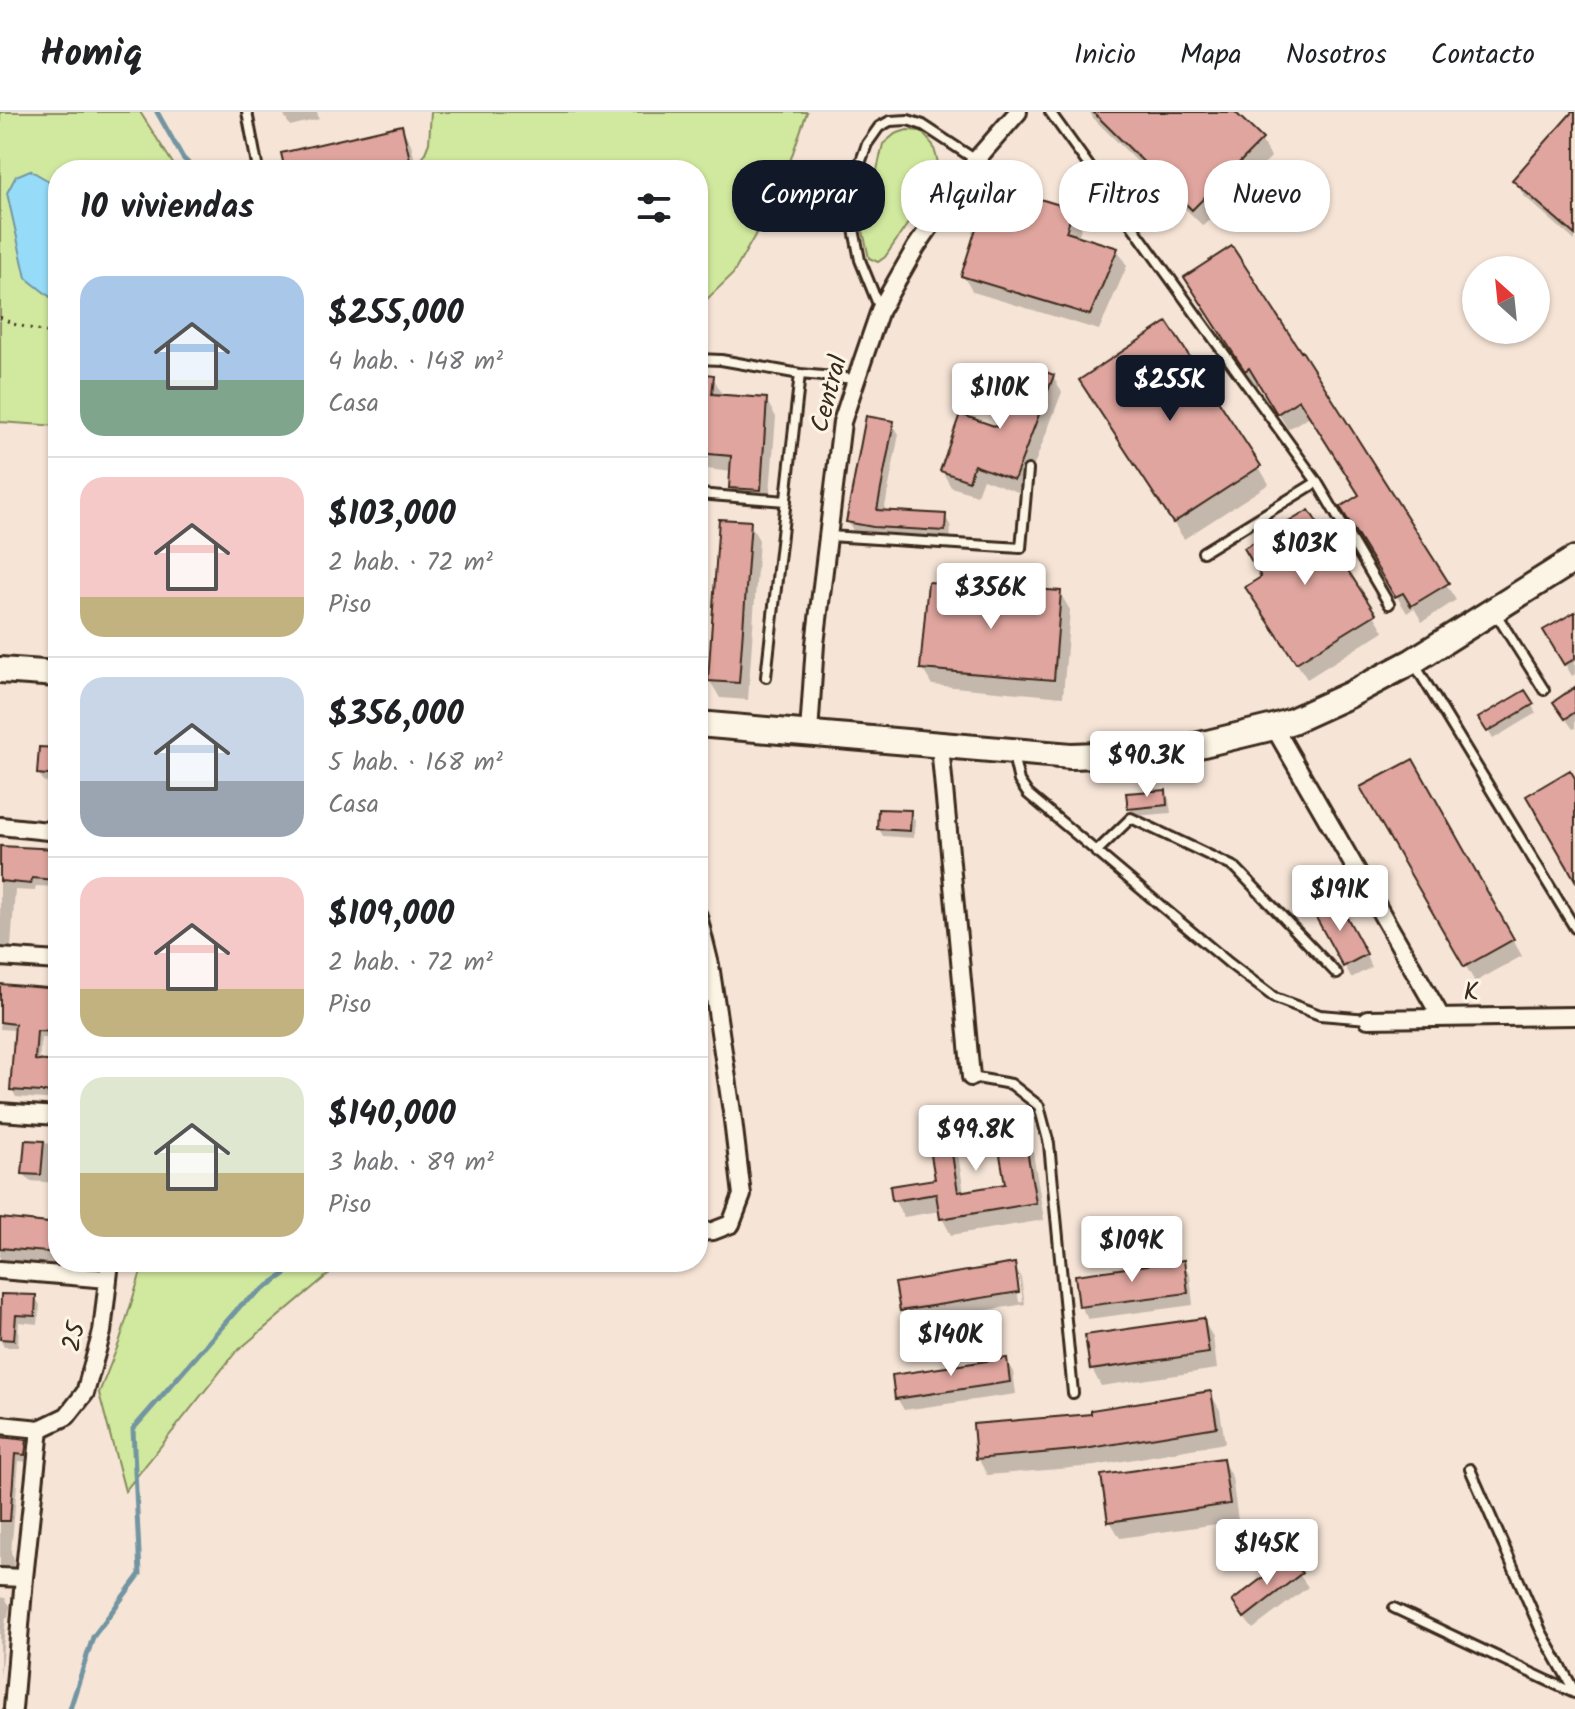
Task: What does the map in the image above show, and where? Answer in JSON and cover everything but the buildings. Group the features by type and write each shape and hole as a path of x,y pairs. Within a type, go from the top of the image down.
{"main road":[{"path":"708,725 1071,756 1154,753 1191,747 1274,727 1349,695 1413,661 1575,559"},
{"path":"0,670 48,673"}],"street":[{"name":"Central","path":"976,160 1018,112"},
{"name":"Central","path":"809,733 815,644 842,422 880,310 926,232"},
{"path":"1274,727 1441,1017"},
{"path":"940,746 971,1077"},
{"path":"0,826 48,831"},
{"path":"0,957 48,960"},
{"path":"708,957 742,1195 731,1224 708,1231"},
{"name":"K","path":"1368,1019 1575,1016"},
{"path":"0,1112 48,1115"},
{"path":"0,1270 48,1270"},
{"name":"25","path":"40,1429 67,1416 85,1393 102,1332 109,1272"},
{"path":"0,1425 40,1429 13,1709"},
{"path":"0,1577 24,1578"}],"lane":[{"path":"247,112 256,160"},
{"path":"1050,112 1317,482 1389,604"},
{"path":"880,310 860,260 853,224 853,183 867,144 879,127 890,121 908,120 923,125 976,160"},
{"path":"708,359 856,380"},
{"path":"766,677 800,374"},
{"path":"828,536 1021,548 1028,470"},
{"path":"1203,552 1317,482"},
{"path":"708,495 786,501"},
{"path":"1493,610 1544,690"},
{"path":"1413,661 1575,928"},
{"path":"1012,751 1019,781 1028,794 1275,998 1320,1015 1368,1019"},
{"path":"1096,852 1131,818 1236,868 1337,974"},
{"path":"971,1077 1011,1084 1039,1106 1049,1144 1073,1393"},
{"path":"1470,1469 1542,1633 1575,1693"},
{"path":"1394,1608 1575,1693"}],"path":[{"path":"0,317 13,324 48,333"}],"green space":[{"path":"0,112 140,112 171,160 48,160 48,425 0,422"},
{"path":"431,112 807,112 790,160 732,160 732,232 757,232 733,274 708,298 708,160 422,160 429,143"},
{"path":"907,130 921,131 933,145 937,160 901,160 902,232 878,262 869,258 863,232 885,232 885,160 879,160 883,144 895,134"},
{"path":"141,1272 331,1272 235,1353 125,1491 99,1393 119,1343"}],"water":[{"path":"30,170 48,181 48,295 26,278 7,193 16,176"}],"waterway":[{"path":"157,112 185,160"},
{"path":"70,1709 93,1637 140,1574 133,1429 241,1305 288,1272"}]}
